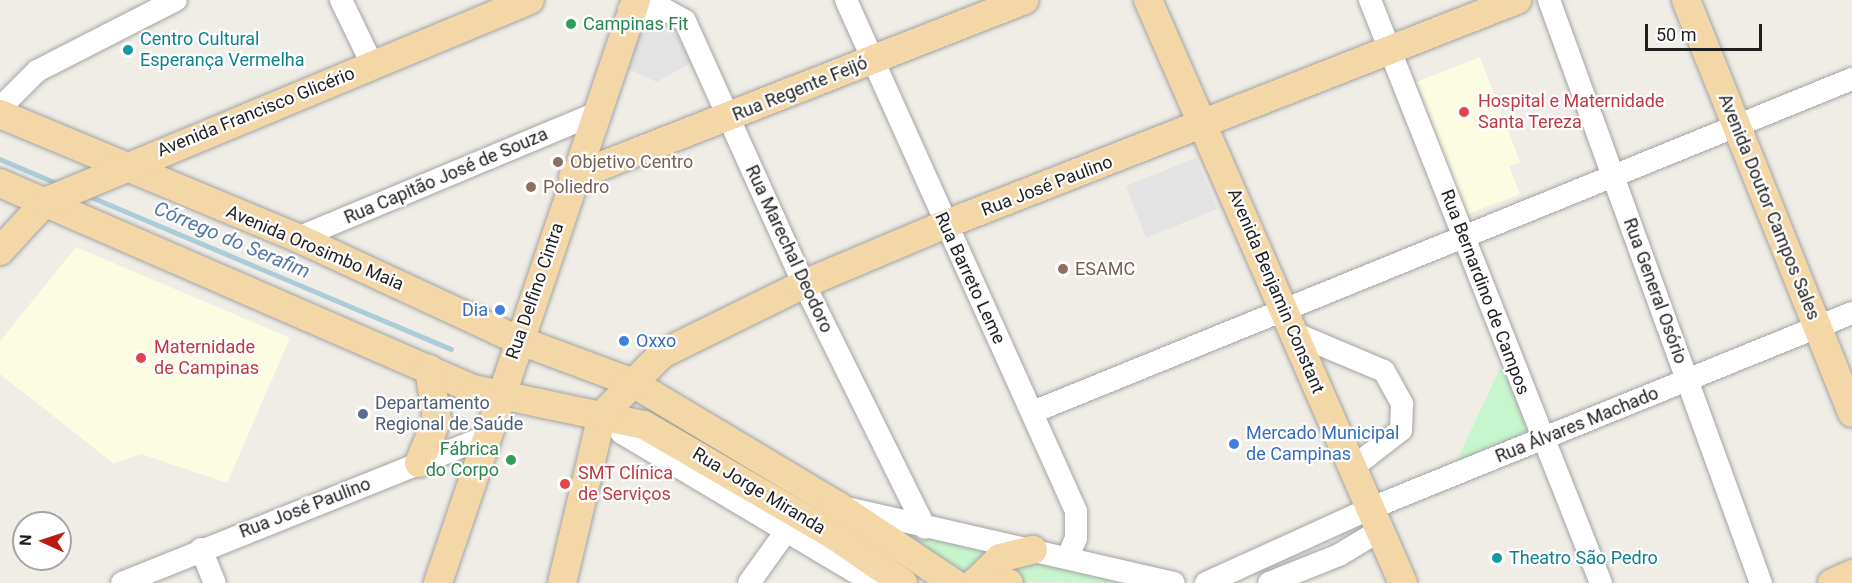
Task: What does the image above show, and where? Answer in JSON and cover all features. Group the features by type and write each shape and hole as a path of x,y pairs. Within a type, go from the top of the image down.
{"main road":[{"name":"Avenida Francisco Glicério","path":"0,251 55,198 114,171 530,0"},
{"name":"Rua Regente Feijó","path":"573,177 728,119 1026,0"},
{"name":"Avenida Benjamin Constant","path":"1148,0 1403,583"},
{"name":"Rua José Paulino","path":"604,415 631,382 662,354 804,284 944,225 1204,126 1388,49 1517,0"},
{"name":"Avenida Doutor Campos Sales","path":"1686,0 1852,413"},
{"name":"Rua Delfino Cintra","path":"438,583 490,435 518,340 594,114 633,5"},
{"name":"Avenida Orosimbo Maia","path":"0,114 114,171 298,238 518,340 631,382"},
{"path":"0,183 55,198 429,369 501,398 604,415 562,583"},
{"path":"419,463 437,420 429,369"},
{"name":"Rua Jorge Miranda","path":"631,382 968,583"},
{"name":"Rua Jorge Miranda","path":"604,415 645,425 684,446 903,583"},
{"path":"968,583 1000,558 1033,550"},
{"path":"1832,583 1852,574"},
{"path":"968,583 1009,583"}],"street":[{"path":"0,108 45,66 176,0"},
{"path":"341,0 372,64"},
{"name":"Rua Barreto Leme","path":"846,0 944,225 1033,412 1076,511 1076,538 1068,557"},
{"name":"Rua Bernardino de Campos","path":"1370,0 1601,583"},
{"name":"Rua General Osório","path":"1549,0 1761,583"},
{"name":"Rua Marechal Deodoro","path":"633,5 662,8 685,21 804,284 925,528"},
{"path":"1033,412 1290,322 1465,238 1852,79"},
{"name":"Rua Capitão José de Souza","path":"298,238 594,114"},
{"name":"Rua Álvares Machado","path":"1374,520 1543,440 1852,313"},
{"path":"1290,322 1384,371 1402,404 1401,430 1352,468"},
{"name":"Rua Jorge Miranda","path":"604,415 622,432 874,583"},
{"name":"Rua José Paulino","path":"122,583 201,549 490,435"},
{"name":"Rua Jorge Miranda","path":"838,506 925,528 1068,557 1174,583"},
{"path":"1206,583 1374,520"},
{"path":"1269,583 1339,555 1374,520"},
{"path":"749,583 787,530"},
{"path":"201,549 215,583"}],"shaded area":[{"path":"642,18 671,26 692,62 657,82 622,67"},
{"name":"Hospital e Maternidade Santa Tereza","path":"1480,57 1520,162 1509,166 1520,194 1466,215 1416,82"},
{"path":"1196,158 1217,209 1146,238 1126,186"},
{"name":"Maternidade de Campinas","path":"76,247 290,338 227,483 141,454 114,464 0,374 0,341"}],"green space":[{"path":"1500,368 1535,436 1455,465"},
{"path":"883,527 1115,575 1113,583 966,581"}],"waterway":[{"name":"Córrego do Serafim","path":"0,159 59,184"},
{"name":"Córrego do Serafim","path":"89,196 451,349"}],"place":[{"name":"Campinas Fit","path":"571,24"},
{"name":"Centro Cultural Esperança Vermelha","path":"128,50"},
{"name":"Hospital e Maternidade Santa Tereza","path":"1464,112"},
{"name":"Objetivo Centro","path":"558,162"},
{"name":"Poliedro","path":"531,187"},
{"name":"ESAMC","path":"1063,269"},
{"name":"Dia","path":"500,310"},
{"name":"Oxxo","path":"624,341"},
{"name":"Maternidade de Campinas","path":"141,358"},
{"name":"Departamento Regional de Saúde","path":"363,414"},
{"name":"Mercado Municipal de Campinas","path":"1234,444"},
{"name":"Fábrica do Corpo","path":"511,460"},
{"name":"SMT Clínica de Serviços","path":"565,484"},
{"name":"Theatro São Pedro","path":"1497,558"}]}
